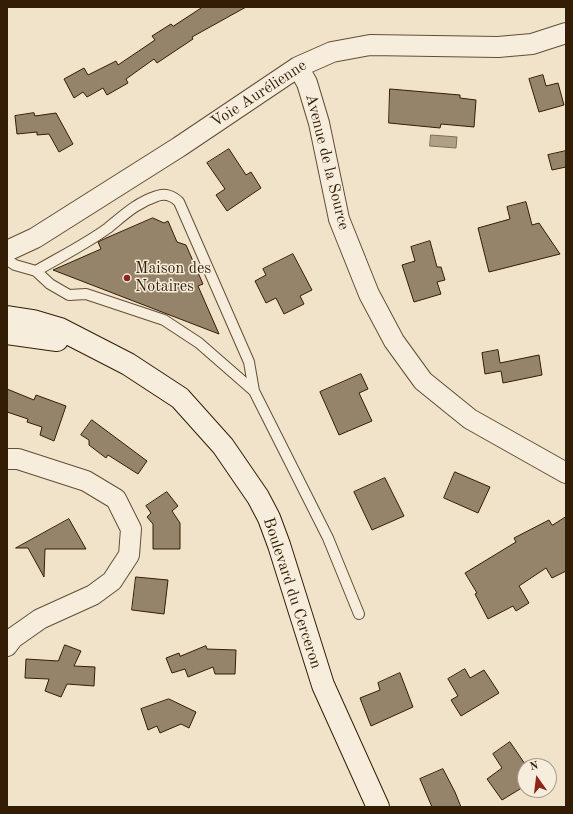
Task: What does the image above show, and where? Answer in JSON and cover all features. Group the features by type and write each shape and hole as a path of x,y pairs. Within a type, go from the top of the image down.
{"main road":[{"name":"Boulevard du Cerceron","path":"7,317 33,321 60,329 128,364 180,398 223,446 258,496 279,545 323,685 378,807"},
{"name":"Boulevard du Cerceron","path":"7,333 34,336 95,347"}],"street":[{"name":"Voie Aurélienne","path":"7,251 35,238 179,147 298,67 332,52 370,45 498,48 532,44 566,33"},
{"name":"Avenue de la Source","path":"298,67 307,83 319,123 339,219 369,294 394,340 423,381 470,419 566,472"},
{"path":"7,459 18,459 86,481 116,499 131,529 130,555 112,581 93,595 40,619 14,638 7,646"}],"lane":[{"path":"36,271 107,228 128,210 157,195 166,195 179,202 249,362 254,391 328,538 359,614"},
{"path":"7,260 15,265 36,271 50,284 70,295 86,294 164,320 200,343 254,391"}],"shaded area":[{"path":"431,135 457,137 456,148 430,146"}],"building":[{"path":"203,7 246,7 192,37 193,39 157,63 154,59 126,79 128,83 107,95 103,88 87,97 83,92 74,98 64,79 84,68 88,75 116,61 118,65 155,40 152,36 171,24 173,26"},
{"path":"543,75 546,86 558,83 564,105 539,112 529,79"},
{"path":"390,89 460,95 460,98 476,100 474,127 441,124 440,128 389,123"},
{"path":"34,113 35,116 56,113 73,144 59,152 49,134 37,135 37,132 17,134 15,116"},
{"path":"229,149 246,175 251,172 261,188 227,211 216,195 225,189 207,163"},
{"path":"566,151 566,167 552,170 548,155"},
{"path":"526,202 532,225 539,223 560,254 489,272 478,228 510,219 507,207"},
{"name":"Maison des Notaires","path":"153,218 164,223 168,221 177,242 186,245 203,284 198,286 219,334 53,270 101,249 98,242"},
{"path":"430,241 437,267 441,267 445,280 437,282 441,294 414,302 402,265 415,261 411,247"},
{"path":"293,254 312,290 300,296 304,304 284,314 276,298 266,303 255,281 266,275 263,269"},
{"path":"498,350 500,363 539,355 542,375 503,383 501,371 485,374 482,353"},
{"path":"361,374 368,389 359,393 372,421 339,435 320,392"},
{"path":"7,389 34,400 36,395 66,406 54,441 40,435 42,427 27,422 28,419 7,412"},
{"path":"92,420 147,461 138,474 108,455 106,458 89,445 89,440 81,435"},
{"path":"455,472 490,487 478,513 444,498"},
{"path":"385,478 404,516 372,530 354,492"},
{"path":"167,492 178,506 172,511 180,523 180,549 153,549 153,524 147,517 151,513 146,506"},
{"path":"566,517 566,571 552,578 546,568 519,586 529,603 516,611 513,606 488,619 475,594 477,593 465,573 516,542 514,538 549,520 552,525"},
{"path":"69,519 86,549 45,549 44,577 28,548 16,548"},
{"path":"136,577 168,580 164,614 132,610"},
{"path":"65,645 81,651 74,666 95,667 94,686 67,684 61,697 45,691 49,679 25,678 26,659 58,661"},
{"path":"206,646 207,649 236,650 235,674 215,674 213,667 188,677 185,669 172,673 166,658 179,653 180,656"},
{"path":"465,669 470,678 484,670 499,693 461,716 451,700 458,696 448,679"},
{"path":"400,673 413,707 371,726 360,698 380,690 378,683"},
{"path":"169,699 196,712 189,728 181,724 160,733 157,726 148,730 141,709"},
{"path":"510,742 521,758 517,758 517,791 502,800 487,779 502,768 493,754"},
{"path":"443,769 461,807 432,807 420,779"}],"place":[{"name":"Maison des Notaires","path":"127,278"}]}
